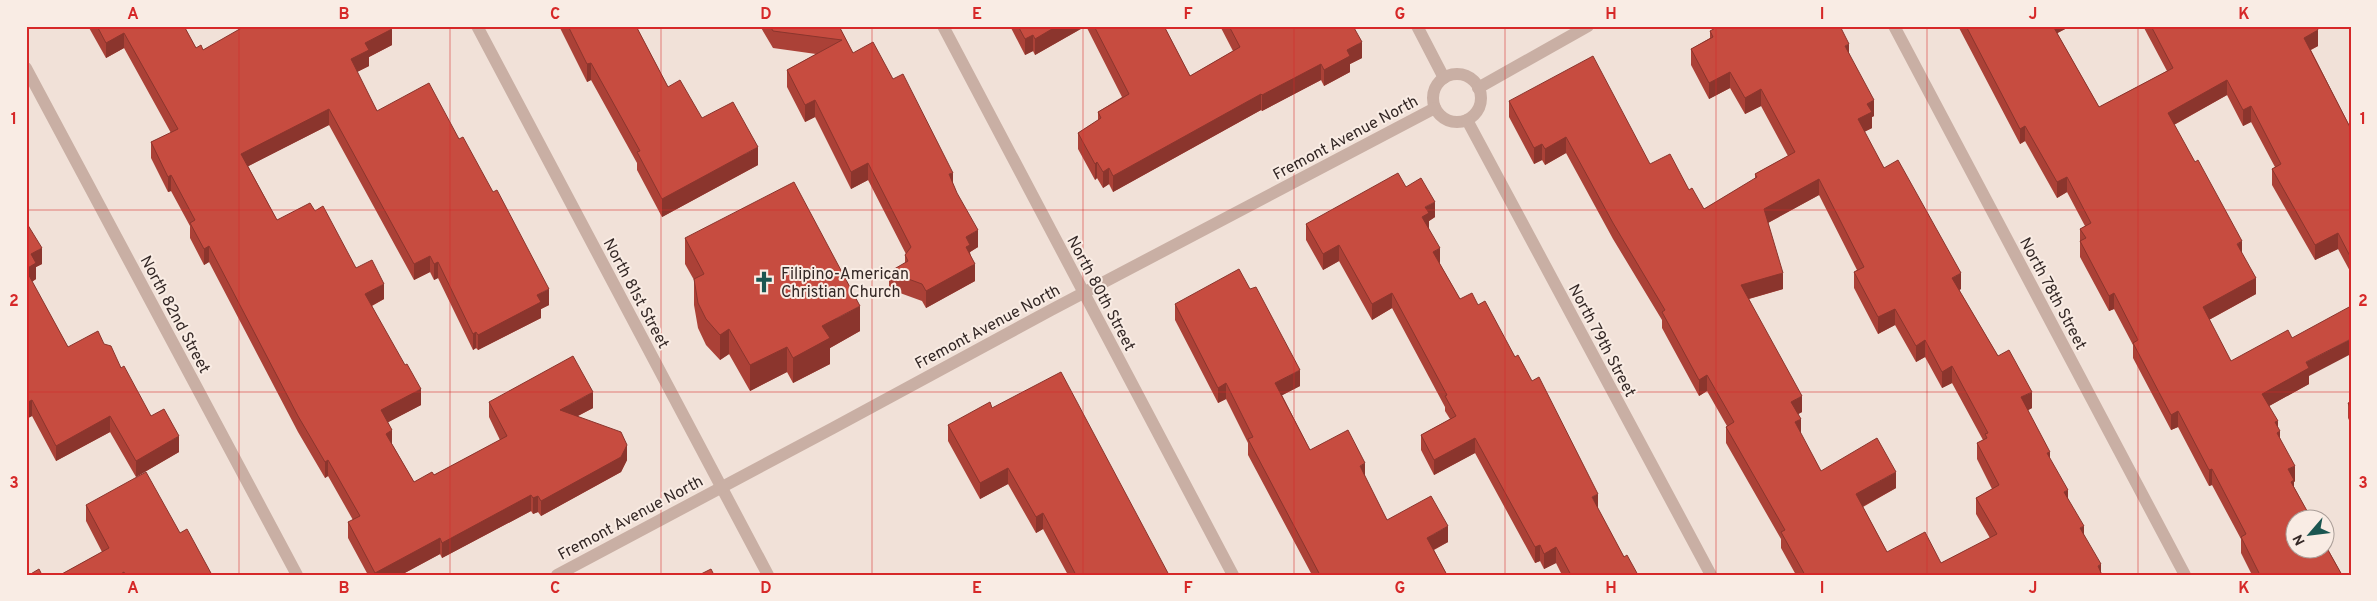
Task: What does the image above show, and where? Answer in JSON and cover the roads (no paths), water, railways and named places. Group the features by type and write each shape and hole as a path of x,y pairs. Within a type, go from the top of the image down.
{"street":[{"name":"North 81st Street","path":"477,26 768,575"},
{"name":"North 80th Street","path":"942,26 1233,575"},
{"path":"1417,26 1444,78"},
{"path":"1478,88 1588,26"},
{"name":"North 78th Street","path":"1894,26 2185,575"},
{"name":"North 82nd Street","path":"26,68 297,575"},
{"path":"1456,74 1464,75 1471,78 1478,88 1481,99 1480,107 1476,114 1467,120 1455,123 1447,121 1434,108 1433,94 1435,86 1444,78 1456,74"},
{"name":"Fremont Avenue North","path":"557,575 1083,293 1434,108"},
{"name":"North 79th Street","path":"1467,120 1710,575"}],"place":[{"name":"Filipino-American Christian Church","path":"764,282"}]}
